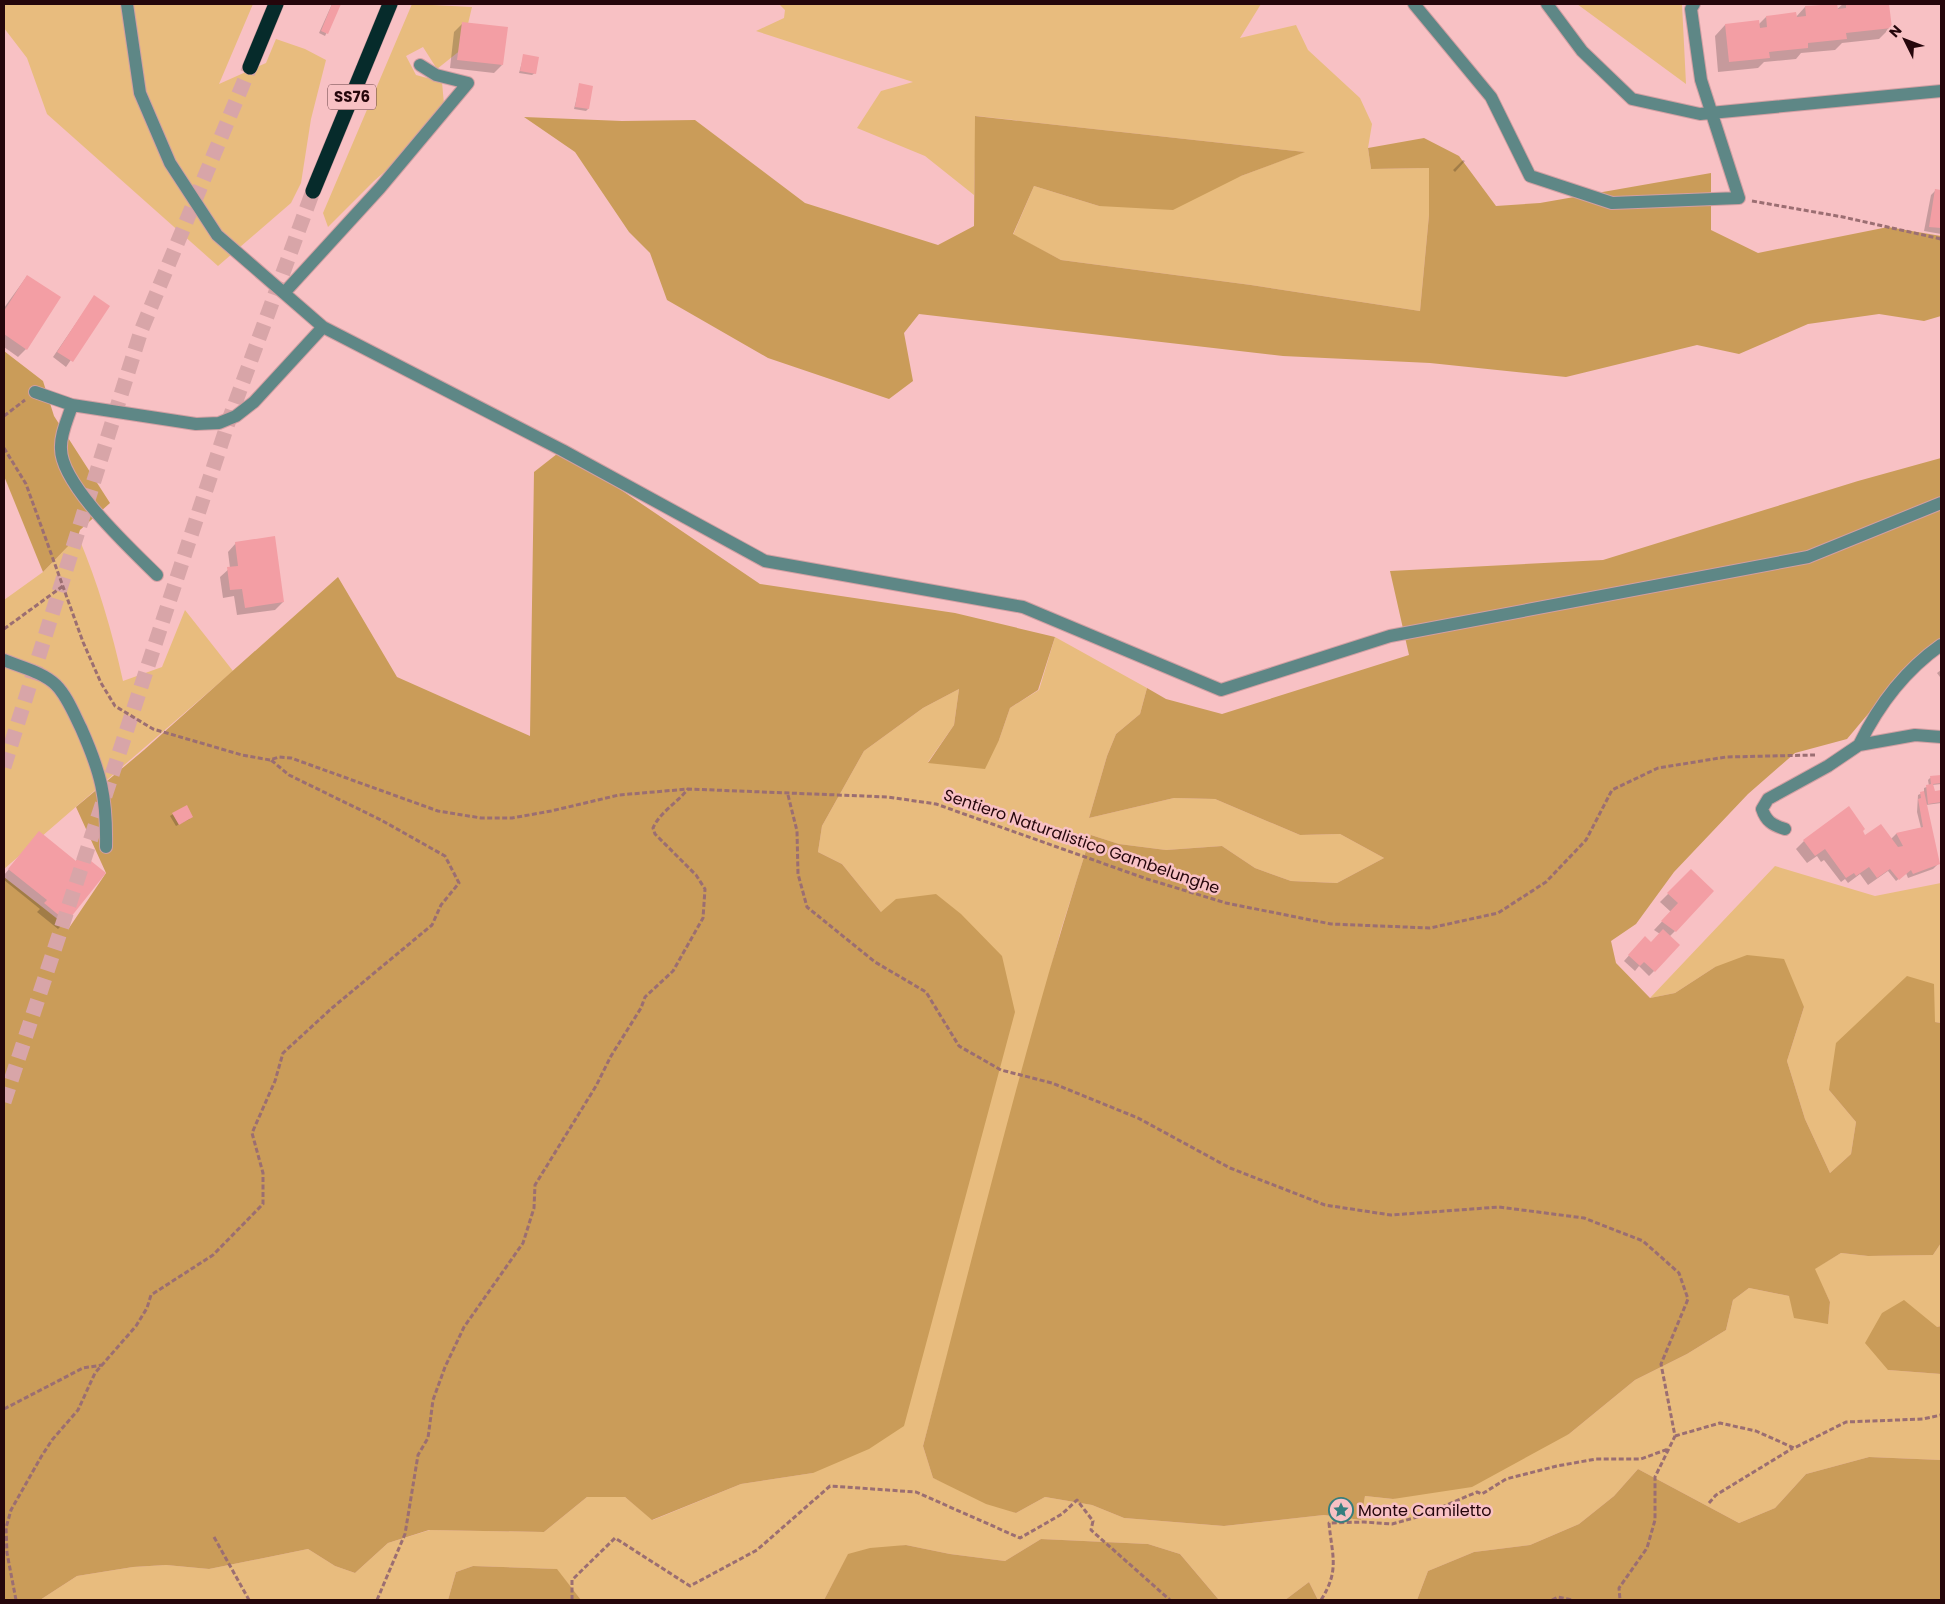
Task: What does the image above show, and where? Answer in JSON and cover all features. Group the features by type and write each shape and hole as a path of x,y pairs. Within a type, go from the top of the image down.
{"highway":[{"path":"250,67 276,4"},
{"name":"SS76","path":"313,191 390,4"}],"street":[{"path":"127,4 140,93 170,163 217,234 323,327 562,450 765,561 1023,607 1221,690 1390,636 1808,557 1941,502"},
{"path":"1414,4 1491,98 1530,176 1612,203 1739,198 1701,80 1691,8 1694,4"},
{"path":"1547,4 1582,52 1632,99 1700,114 1941,92"},
{"path":"284,292 380,188 468,83 436,75 420,65"},
{"path":"36,392 72,405 196,424 219,423 236,416 254,402 323,327"},
{"path":"72,405 60,451 72,480 117,536 157,575"},
{"path":"1859,744 1872,719 1892,689 1920,660 1941,645"},
{"path":"4,660 43,676 56,685 72,709 98,766 107,811 106,847"},
{"path":"1785,829 1773,825 1765,818 1762,809 1768,799 1828,766 1859,744 1915,735 1941,737"}],"path":[{"path":"1739,198 1843,217 1941,239"},
{"path":"4,416 36,392"},
{"name":"Sentiero Naturalistico Gambelunghe","path":"4,448 26,484 101,683 115,706 154,729 242,755 270,760 279,757 291,758 438,811 481,818 512,818 551,812 619,795 688,789 888,797 936,804 1138,876 1226,903 1331,924 1430,928 1498,913 1546,882 1586,840 1612,790 1658,768 1726,757 1820,755"},
{"path":"4,628 63,586"},
{"path":"16,1600 6,1542 6,1528 12,1510 52,1440 78,1410 95,1373 136,1326 147,1308 151,1295 213,1255 264,1204 263,1173 252,1133 275,1081 283,1053 332,1008 432,925 441,905 459,883 444,856 381,820 289,775 270,760"},
{"path":"377,1600 405,1534 418,1455 428,1438 435,1392 464,1327 523,1243 534,1208 535,1184 596,1086 611,1056 641,1008 645,997 672,971 703,918 705,889 696,875 655,834 653,828 658,817 675,804 688,789"},
{"path":"788,794 797,831 798,874 807,907 875,962 926,992 959,1046 1002,1070 1052,1083 1138,1118 1230,1168 1325,1205 1391,1215 1499,1206 1584,1218 1643,1241 1679,1273 1688,1299 1661,1364 1675,1436 1655,1477 1655,1520 1647,1548 1619,1588 1620,1600"},
{"path":"4,1409 83,1368 103,1365"},
{"path":"1709,1503 1716,1495 1794,1448 1846,1422 1923,1419 1941,1415"},
{"path":"1675,1436 1720,1424 1756,1431 1794,1448"},
{"path":"1321,1600 1329,1588 1335,1558 1329,1524 1364,1522 1392,1524 1421,1516 1477,1492 1482,1494 1506,1479 1596,1459 1641,1459 1669,1449"},
{"path":"572,1600 572,1580 615,1538 690,1586 757,1550 830,1486 916,1492 1020,1538 1062,1514 1077,1500 1093,1521 1091,1530 1170,1600"},
{"path":"214,1538 249,1600"},
{"path":"1552,1600 1558,1597 1573,1600"}],"shaded area":[{"path":"4,4 253,4 219,84 266,63 276,39 305,49 326,60 311,119 301,183 291,203 218,266 47,114 27,58 4,28"},
{"path":"412,4 472,7 462,49 437,69 423,47 406,56 416,75 442,82 444,104 430,132 374,181 328,227 323,213"},
{"path":"779,4 1261,4 1240,38 1296,25 1308,50 1360,98 1372,124 1368,148 1371,169 1429,168 1429,215 1420,311 1251,285 1061,260 1013,235 1034,186 1099,206 1241,176 1304,152 976,116 974,195 925,156 857,128 881,91 913,82 756,31 784,18 785,10"},
{"path":"1577,4 1682,4 1686,84"},
{"path":"975,116 1305,152 1241,176 1173,210 1099,206 1034,186 1013,234 1061,260 1251,285 1420,311 1429,215 1429,168 1371,169 1368,148 1424,138 1459,156 1496,206 1540,203 1711,173 1711,230 1758,253 1888,227 1941,236 1941,316 1924,321 1879,314 1808,324 1739,354 1697,345 1566,377 1430,363 1283,356 919,314 904,333 913,381 889,399 768,358 667,300 650,253 629,232 575,152 524,117 622,121 695,120 805,203 938,245 974,226"},
{"path":"4,351 43,381 54,416 110,503 80,530 78,536 43,572 4,476"},
{"path":"562,450 760,584 955,613 1055,637 1038,690 1010,708 999,740 985,769 928,763 954,725 959,689 923,708 864,751 822,826 818,852 842,864 881,912 896,899 936,894 961,914 1002,956 1015,1012 904,1426 869,1449 813,1473 741,1484 652,1520 625,1497 587,1497 544,1532 429,1530 388,1543 355,1573 335,1566 308,1549 209,1569 166,1565 133,1567 77,1576 40,1600 4,1600 4,877 69,928 106,873 76,807 144,750 338,577 397,677 530,736 534,472"},
{"path":"1941,458 1941,641 1916,657 1847,739 1795,753 1748,794 1674,872 1636,924 1611,941 1616,963 1650,998 1675,993 1715,967 1747,955 1784,959 1804,1007 1787,1061 1805,1119 1830,1173 1851,1154 1856,1122 1829,1090 1836,1043 1907,976 1934,984 1935,1022 1941,1023 1941,1243 1933,1255 1868,1256 1841,1253 1815,1269 1830,1302 1828,1324 1794,1318 1789,1296 1749,1288 1733,1300 1726,1330 1687,1354 1635,1380 1569,1434 1472,1487 1393,1499 1365,1496 1361,1520 1324,1515 1224,1526 1124,1518 1092,1505 1045,1497 1016,1513 986,1504 933,1478 923,1446 1024,1063 1067,911 1091,835 1119,844 1166,850 1222,846 1255,868 1291,881 1337,883 1384,858 1340,834 1300,835 1215,799 1174,798 1089,818 1107,756 1116,734 1140,714 1147,688 1166,699 1222,714 1409,655 1390,571 1603,560 1858,481"},
{"path":"78,536 104,607 123,681 162,667 185,610 233,671 4,869 4,600 43,572"},
{"path":"1055,637 1147,688 1140,714 1116,734 1107,756 1089,818 1174,798 1215,799 1300,835 1340,834 1384,858 1337,883 1291,881 1255,868 1222,846 1166,850 1119,844 1091,835 1061,930 923,1446 933,1478 1016,1513 1045,1497 1092,1505 1124,1518 1224,1526 1324,1515 1361,1520 1365,1496 1393,1499 1569,1434 1635,1380 1687,1354 1726,1330 1733,1300 1749,1288 1789,1296 1828,1323 1830,1302 1814,1269 1841,1253 1868,1256 1933,1255 1941,1243 1941,1326 1937,1327 1888,1370 1941,1374 1941,1460 1869,1457 1806,1474 1775,1508 1739,1523 1638,1469 1614,1496 1579,1524 1530,1545 1474,1552 1428,1571 1417,1600 1318,1600 1309,1582 1285,1600 1219,1600 1180,1554 1148,1544 1041,1539 1005,1561 950,1554 906,1545 848,1555 824,1600 581,1600 556,1569 473,1566 456,1572 448,1600 40,1600 77,1576 133,1567 166,1565 209,1569 308,1549 335,1566 355,1573 388,1543 430,1530 544,1532 587,1497 625,1497 653,1520 741,1484 813,1473 881,912 842,864 818,852 822,826 864,751 923,708 959,689 954,725 928,762 999,740 1010,708 1039,690"},
{"path":"1775,866 1875,896 1941,883 1941,1023 1935,1022 1829,1090 1856,1122 1851,1154 1830,1173 1805,1119 1787,1061 1804,1007 1715,967 1675,993 1650,998"},
{"path":"1904,1300 1937,1327 1941,1326 1941,1374 1888,1370 1865,1343 1882,1313"},
{"path":"1869,1457 1941,1460 1941,1600 1417,1600 1428,1571 1474,1552 1530,1545 1579,1524 1614,1496 1638,1469 1739,1523 1775,1508 1806,1474"},
{"path":"1041,1539 1148,1544 1180,1554 1219,1600 824,1600 848,1554 870,1548 906,1545 950,1554 1005,1561"},
{"path":"473,1566 557,1569 581,1600 448,1600 456,1572"},
{"path":"1309,1582 1318,1600 1285,1600"}],"building":[{"path":"332,4 341,4 328,34 321,31"},
{"path":"1837,4 1838,9 1846,8 1846,4 1889,4 1892,28 1846,33 1847,39 1808,43 1808,48 1769,52 1770,58 1729,62 1725,24 1759,20 1760,28 1767,27 1766,16 1796,12 1797,17 1806,16 1805,6"},
{"path":"462,22 508,27 503,65 457,60"},
{"path":"523,54 539,57 536,74 520,71"},
{"path":"579,83 593,86 589,109 575,107"},
{"path":"1935,189 1941,190 1941,228 1929,227"},
{"path":"27,275 61,297 27,350 4,334 4,311"},
{"path":"94,295 110,306 73,362 57,352"},
{"path":"275,536 284,602 245,608 242,589 230,590 227,567 238,566 235,542"},
{"path":"1941,775 1941,783 1933,784 1935,791 1941,790 1941,802 1928,804 1926,785 1931,784 1930,776"},
{"path":"1924,791 1940,864 1913,874 1911,870 1899,880 1890,869 1877,878 1869,867 1856,876 1854,873 1846,878 1825,849 1815,856 1803,840 1849,806 1865,829 1863,831 1865,835 1881,824 1898,847 1903,846 1896,833 1923,827 1918,799 1921,798 1920,792"},
{"path":"187,805 193,817 179,825 172,813"},
{"path":"39,831 76,861 81,853 106,873 67,922 44,903 47,900 8,869"},
{"path":"1691,869 1714,891 1676,932 1661,921 1678,903 1667,893"},
{"path":"1663,929 1680,945 1655,972 1644,962 1640,966 1628,955 1645,936 1651,942"}],"tunnel":[{"path":"4,767 141,331 250,67"},
{"path":"4,1102 230,417 313,191"}],"place":[{"name":"Monte Camiletto","path":"1341,1510"}]}
